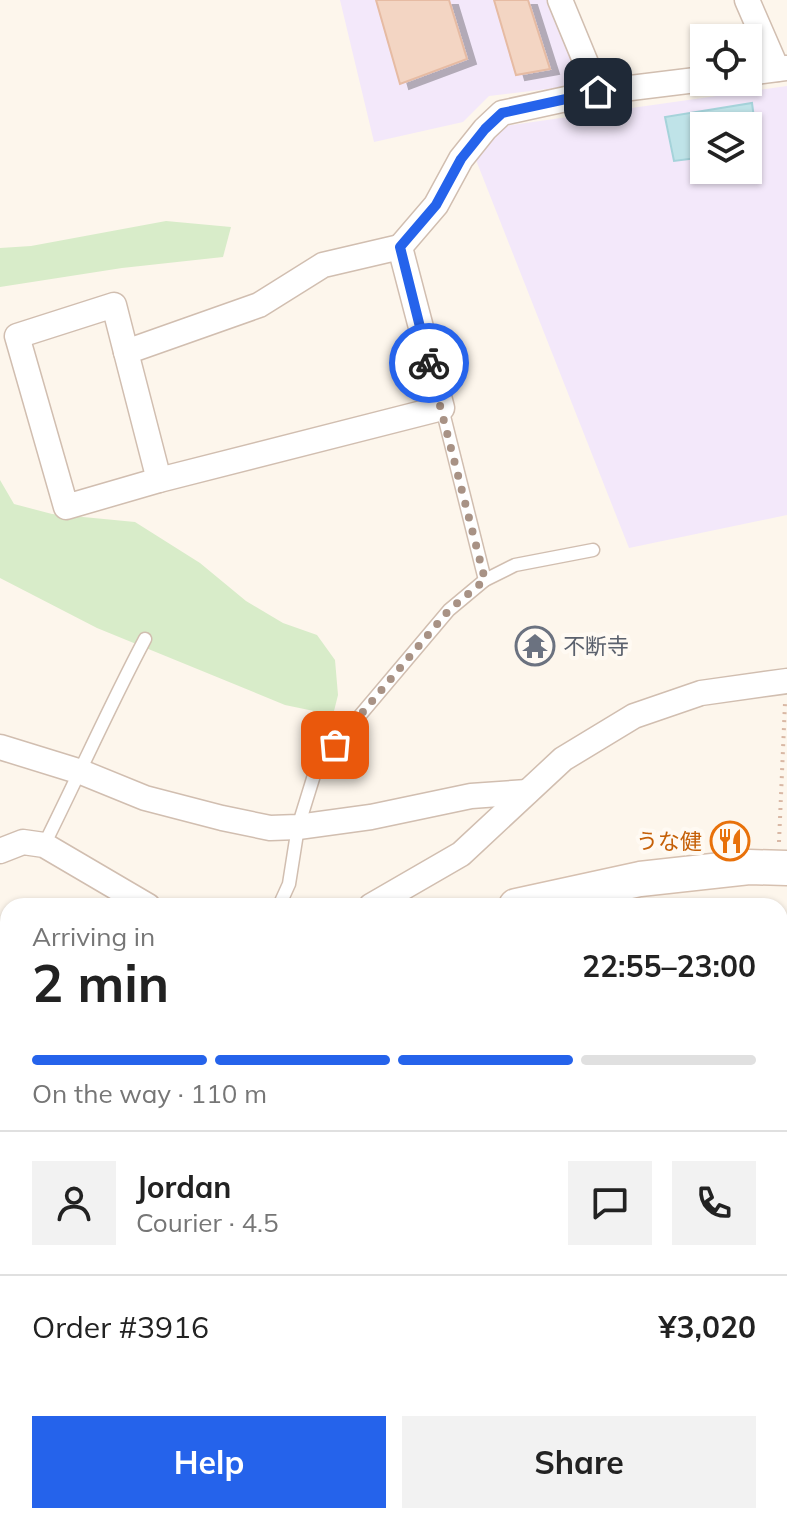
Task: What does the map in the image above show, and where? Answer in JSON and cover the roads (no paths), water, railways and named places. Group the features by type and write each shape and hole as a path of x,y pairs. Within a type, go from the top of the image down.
{"street":[{"path":"560,0 598,92"},
{"path":"747,0 782,68 762,71"},
{"path":"126,352 259,305 323,265 400,247 436,205 461,159 502,113 598,92 690,81"},
{"path":"159,480 114,305 17,336 66,507 159,480 442,408 400,247"},
{"path":"385,898 461,854 563,759 634,716 701,693 786,681"},
{"path":"0,747 81,772 145,798 270,828 371,817 471,796 527,792"},
{"path":"0,851 23,842 44,845 134,898"},
{"path":"553,898 640,879 749,867 783,868"}],"lane":[{"path":"442,408 485,580"},
{"path":"283,898 289,884 298,827 315,772 449,610 485,580 515,565 593,550"},
{"path":"44,845 145,639"}],"water":[{"path":"752,103 753,112 696,112"},
{"path":"690,113 690,159 674,161 665,117"}],"place":[{"name":"不断寺","path":"535,646"},
{"name":"うな健","path":"730,841"}]}
